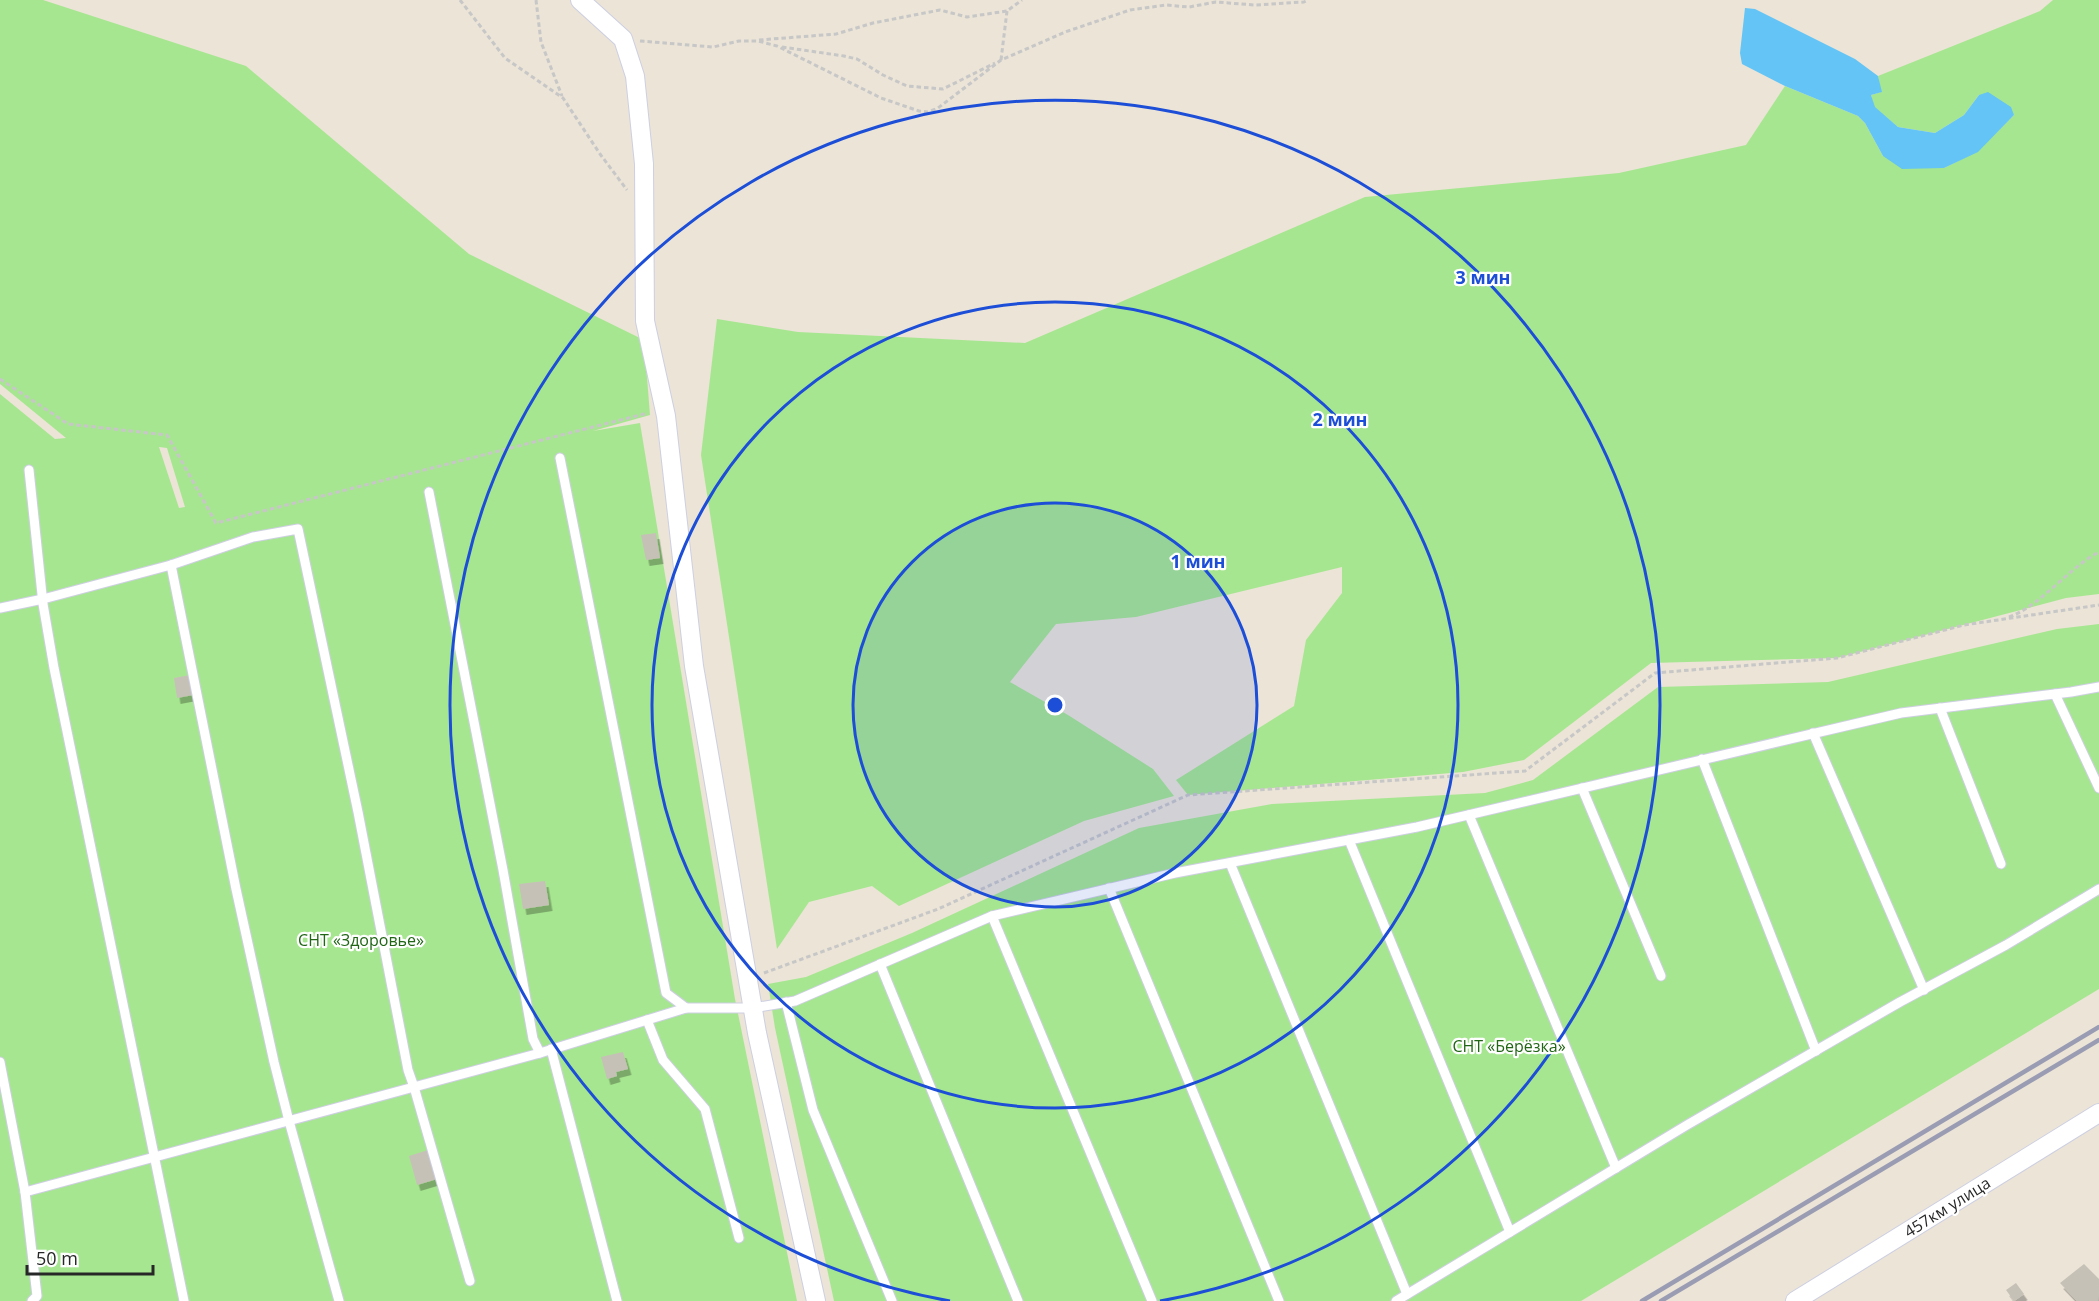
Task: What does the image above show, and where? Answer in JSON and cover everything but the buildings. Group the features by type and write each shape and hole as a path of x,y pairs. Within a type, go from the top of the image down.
{"street":[{"path":"580,0 623,39 635,76 644,164 645,321 664,409 694,666 753,1008 816,1301"},
{"name":"457км улица","path":"1795,1301 2099,1113"}],"lane":[{"path":"560,458 666,993 686,1008"},
{"path":"28,470 43,600 54,668 184,1301"},
{"path":"429,492 501,858 533,1039 540,1053"},
{"path":"0,608 43,600 171,565 253,537 298,529 408,1070 470,1281"},
{"path":"171,565 236,890 289,1121 339,1301"},
{"path":"25,1192 551,1050 686,1008 753,1008 795,1001 992,916 1230,862 1469,815 1901,712 2099,687"},
{"path":"2055,694 2099,788"},
{"path":"1940,708 2001,864"},
{"path":"1813,733 1924,990"},
{"path":"1702,759 1816,1051"},
{"path":"1582,788 1661,976"},
{"path":"1469,815 1616,1168"},
{"path":"1349,840 1510,1232"},
{"path":"1230,862 1407,1294"},
{"path":"1109,888 1279,1301"},
{"path":"1396,1301 1616,1168 1816,1051 2006,945 2099,889"},
{"path":"992,916 1152,1301"},
{"path":"880,964 1018,1301"},
{"path":"786,1002 813,1110 892,1301"},
{"path":"647,1020 663,1060 705,1109 739,1238"},
{"path":"551,1050 617,1301"},
{"path":"0,1062 25,1192 37,1296 32,1301"}],"path":[{"path":"460,0 505,58 563,98"},
{"path":"536,0 542,42 563,98 600,154 643,210"},
{"path":"623,39 713,46 739,41 836,34 873,23 940,10 967,17 1007,11 1022,0"},
{"path":"739,41 758,41 857,59 907,86 943,89 1065,32 1130,10 1166,5 1190,7 1216,2 1255,5 1308,0"},
{"path":"777,46 881,98 928,112 938,108 1001,60 1007,11"},
{"path":"0,379 68,424 167,435 216,523 664,409"},
{"path":"1986,622 2011,616 2029,606 2084,561 2099,552"},
{"path":"748,979 938,909 1188,795 1525,771 1655,673 1837,657 1964,625 2099,605"}],"green space":[{"name":"СНТ «Здоровье»","path":"0,0 43,0 246,66 469,254 644,340 650,415 593,431 640,423 735,999 797,1301 0,1301 0,394 55,439 66,438 0,384","holes":["159,447 167,448 185,507 179,508"]},
{"path":"2053,0 2099,0 2099,594 2066,598 1837,658 1651,663 1524,760 1463,772 1188,795 1176,780 1294,706 1306,640 1342,593 1342,567 1136,617 1056,624 1010,682 1068,715 1153,769 1174,796 1084,821 899,906 872,886 809,902 777,949 701,455 717,319 798,332 1025,343 1365,197 1619,173 1746,145 1785,86 1858,116 1865,123 1883,156 1944,168 1978,151 2014,115 1979,95 1964,115 1935,133 1898,127 1874,107 1871,95 1881,92 1878,76 2040,11"},
{"name":"СНТ «Берёзка»","path":"2099,624 2099,989 1581,1301 834,1301 775,1028 768,984 806,977 912,933 1139,828 1272,804 1485,793 1533,780 1658,687 1828,682 2057,629"}],"water":[{"path":"1745,8 1755,9 1855,59 1878,76 1882,92 1871,95 1875,107 1898,127 1935,133 1964,115 1979,95 1988,92 2011,107 2014,115 1978,152 1944,168 1902,169 1883,156 1865,123 1858,116 1785,86 1742,64 1740,53"}],"railway":[{"path":"1642,1301 2099,1027"},
{"path":"1661,1301 2099,1040"}]}
